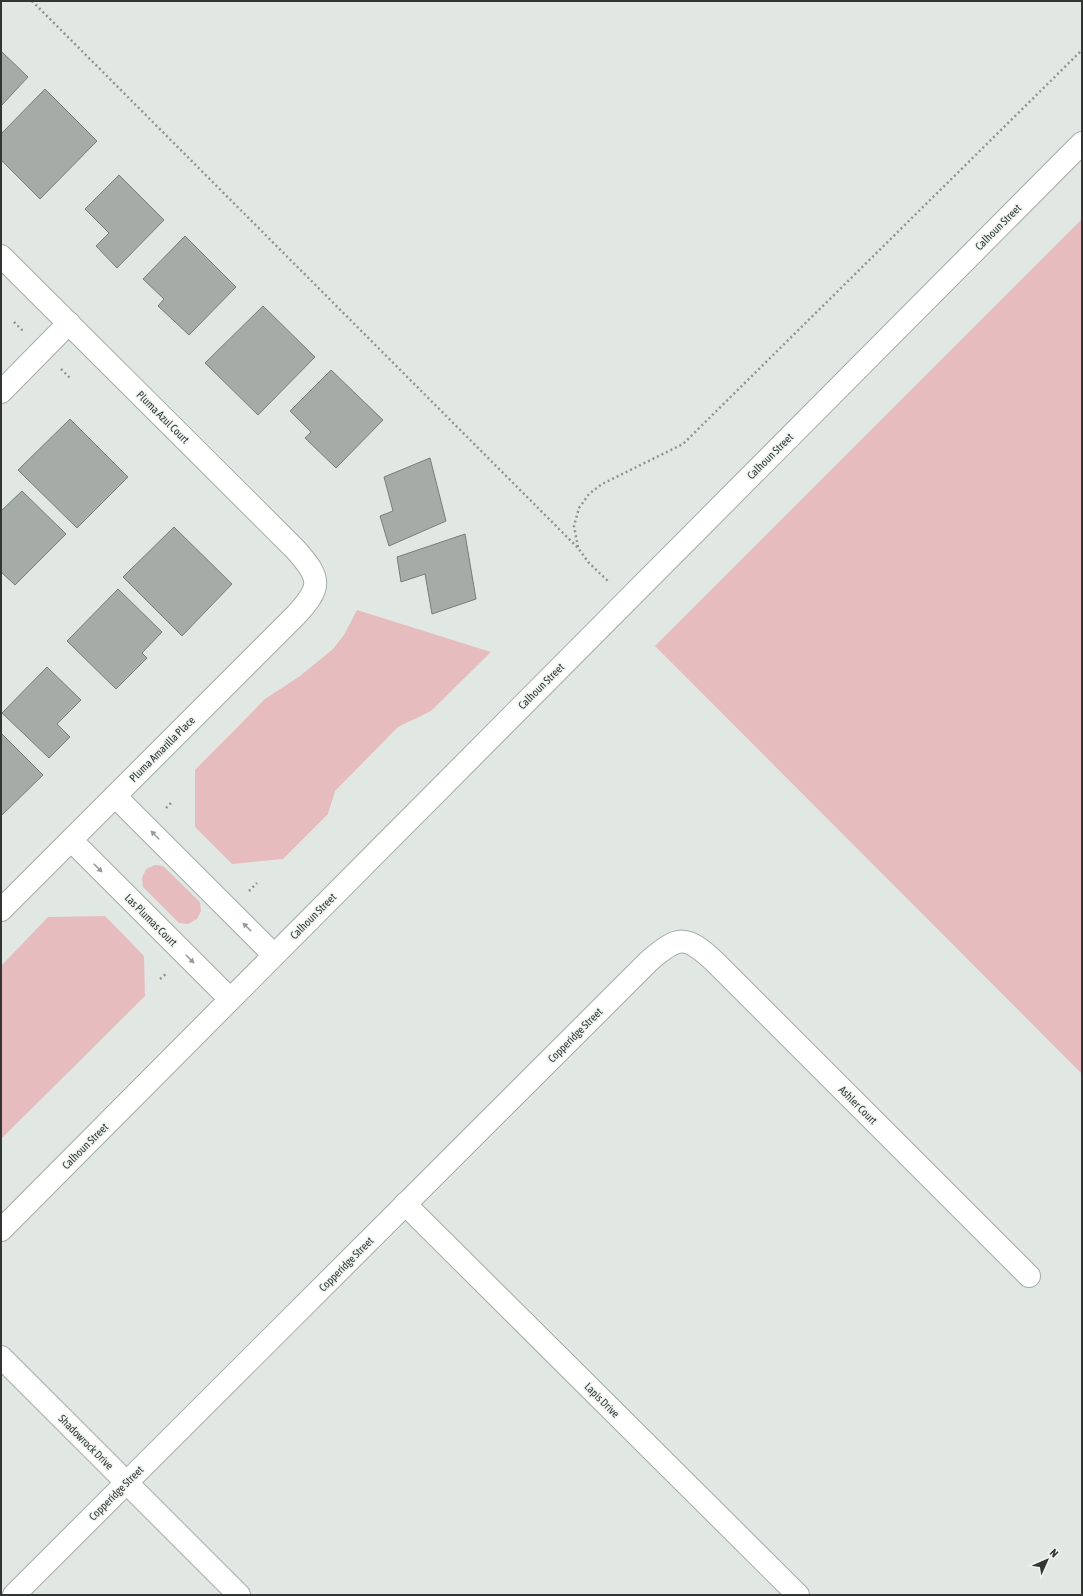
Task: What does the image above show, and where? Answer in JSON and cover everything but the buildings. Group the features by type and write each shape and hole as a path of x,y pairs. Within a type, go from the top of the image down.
{"street":[{"name":"Calhoun Street","path":"1,1230 1082,143"},
{"name":"Pluma Azul Court","path":"1,256 311,566 316,583"},
{"path":"1,392 69,323"},
{"name":"Pluma Amarilla Place","path":"1,910 295,616 311,599 316,583"},
{"path":"115,796 274,955"},
{"name":"Las Plumas Court","path":"71,840 230,999"},
{"name":"Copperidge Street","path":"14,1595 649,961 666,946 682,940"},
{"name":"Ashler Court","path":"682,940 698,946 715,962 1029,1276"},
{"name":"Lapis Drive","path":"406,1204 798,1595"},
{"name":"Shadowrock Drive","path":"1,1357 239,1595"}],"path":[{"path":"32,1 578,548 589,563 627,600"},
{"path":"578,548 574,526 579,508 589,494 602,484 683,444 1082,50"}],"shaded area":[{"path":"1082,219 1082,1074 655,646"},
{"path":"357,610 491,652 431,711 398,727 335,791 328,814 283,859 232,864 195,827 195,770 265,699 300,676 333,649 344,635"},
{"path":"155,865 163,866 200,902 201,911 197,919 188,924 179,923 143,887 142,878 146,869"},
{"path":"105,916 144,956 145,996 1,1139 1,966 48,917"}]}
